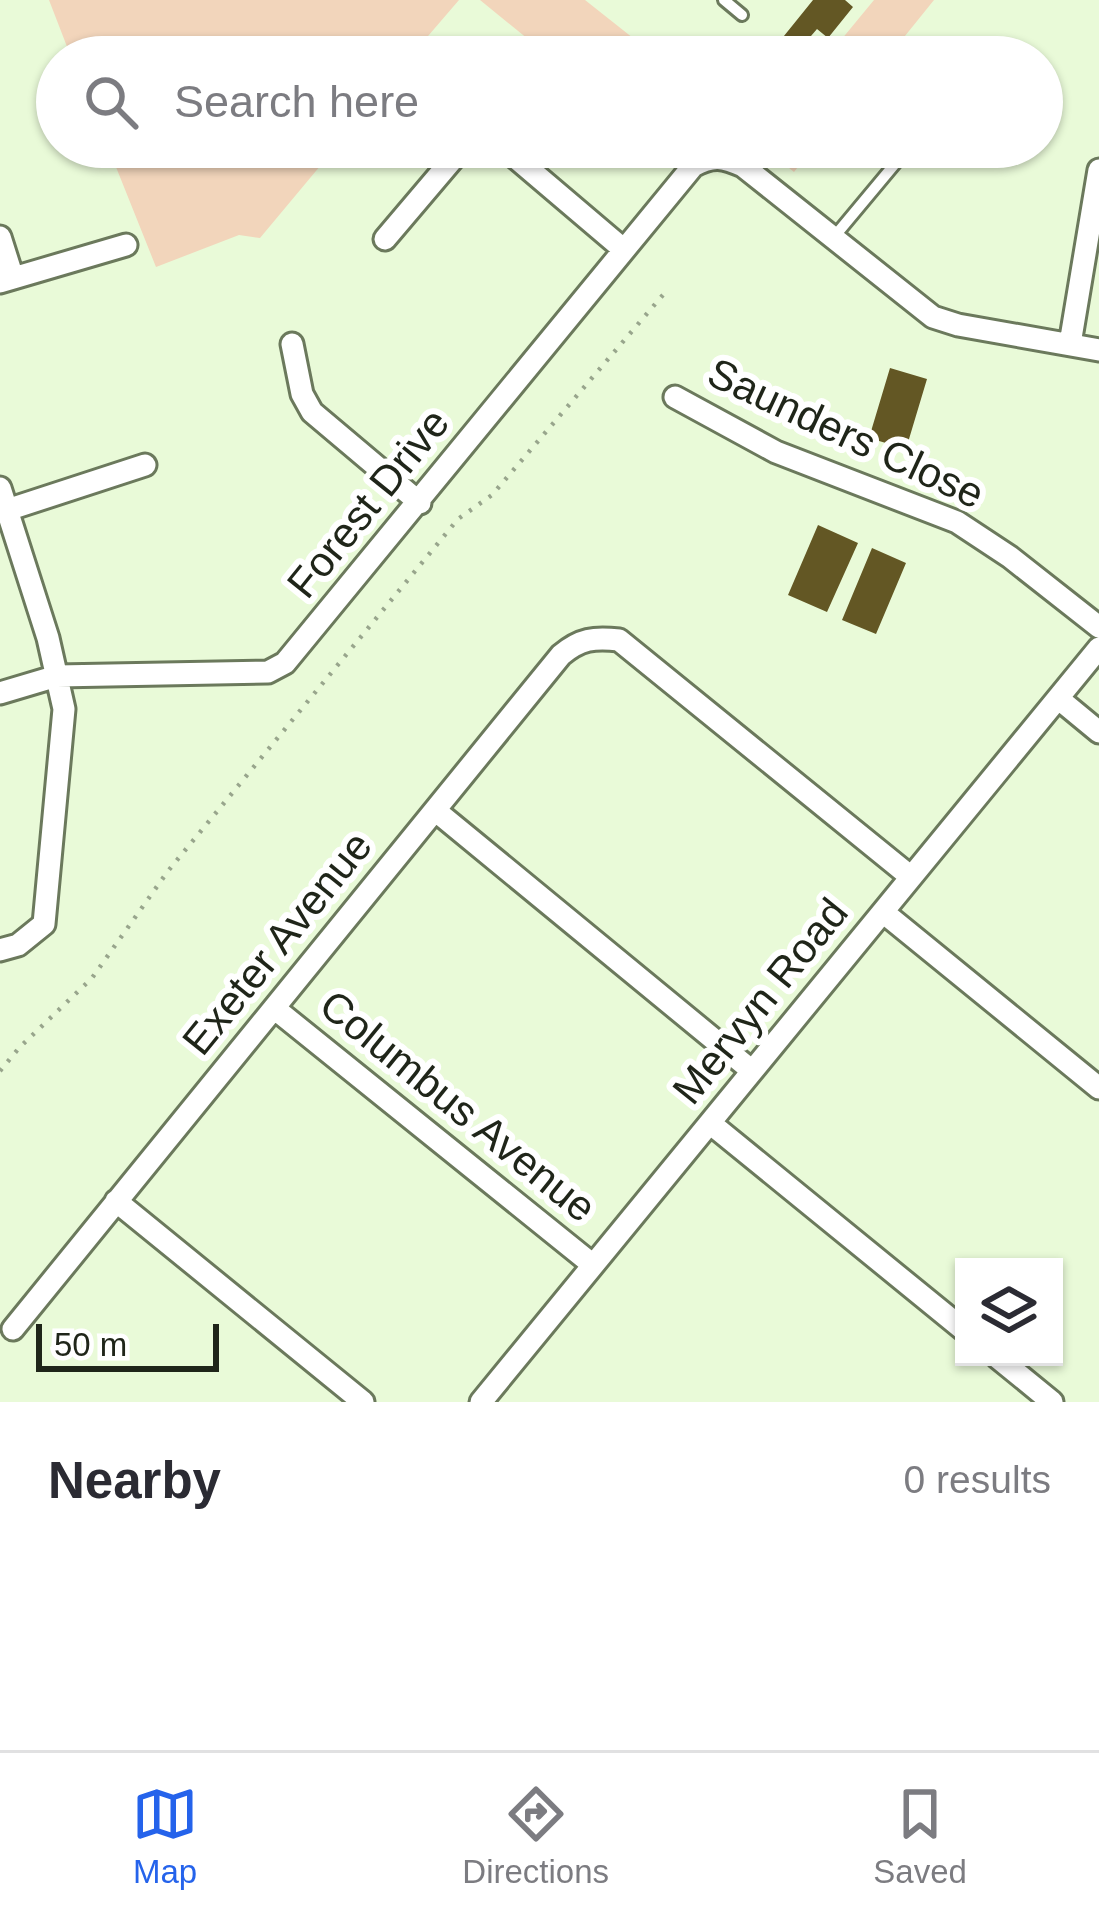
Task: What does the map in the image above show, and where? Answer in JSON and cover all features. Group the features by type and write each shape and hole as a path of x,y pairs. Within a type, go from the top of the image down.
{"street":[{"path":"386,238 445,168"},
{"path":"527,168 623,249"},
{"name":"Forest Drive","path":"0,693 57,676 268,672 298,650 691,168"},
{"name":"Forest Drive","path":"745,168 832,239"},
{"path":"1070,344 1099,170"},
{"path":"0,237 6,280 126,245"},
{"path":"832,239 933,317 1099,350"},
{"path":"292,344 302,394 312,412 419,503"},
{"name":"Saunders Close","path":"675,398 776,452 957,522 1099,627"},
{"path":"0,950 32,936 44,924 64,709 4,499 145,465"},
{"name":"Exeter Avenue","path":"13,1329 561,655 591,638 619,640 911,877"},
{"name":"Mervyn Road","path":"481,1402 1099,648"},
{"path":"1059,699 1099,732"},
{"path":"436,811 752,1070"},
{"path":"884,912 1099,1088"},
{"name":"Columbus Avenue","path":"274,1008 593,1265"},
{"path":"710,1123 955,1323"},
{"path":"116,1201 363,1402"},
{"path":"1008,1366 1052,1402"}],"lane":[{"path":"724,0 742,15"},
{"path":"832,239 891,168"}],"path":[{"path":"0,1071 92,978 168,871 458,520 492,495 668,289"}],"shaded area":[{"path":"49,0 459,0 428,36 63,36"},
{"path":"480,0 585,0 630,36 524,36"},
{"path":"874,0 934,0 905,36 844,36"},
{"path":"116,168 318,168 260,238 239,235 156,267"}],"building":[{"path":"813,0 845,0 853,7 830,36 817,29 811,36 784,36"},
{"path":"890,368 927,379 906,449 869,438"},
{"path":"818,525 858,543 827,612 788,595"},
{"path":"872,548 906,563 876,634 842,620"}]}
